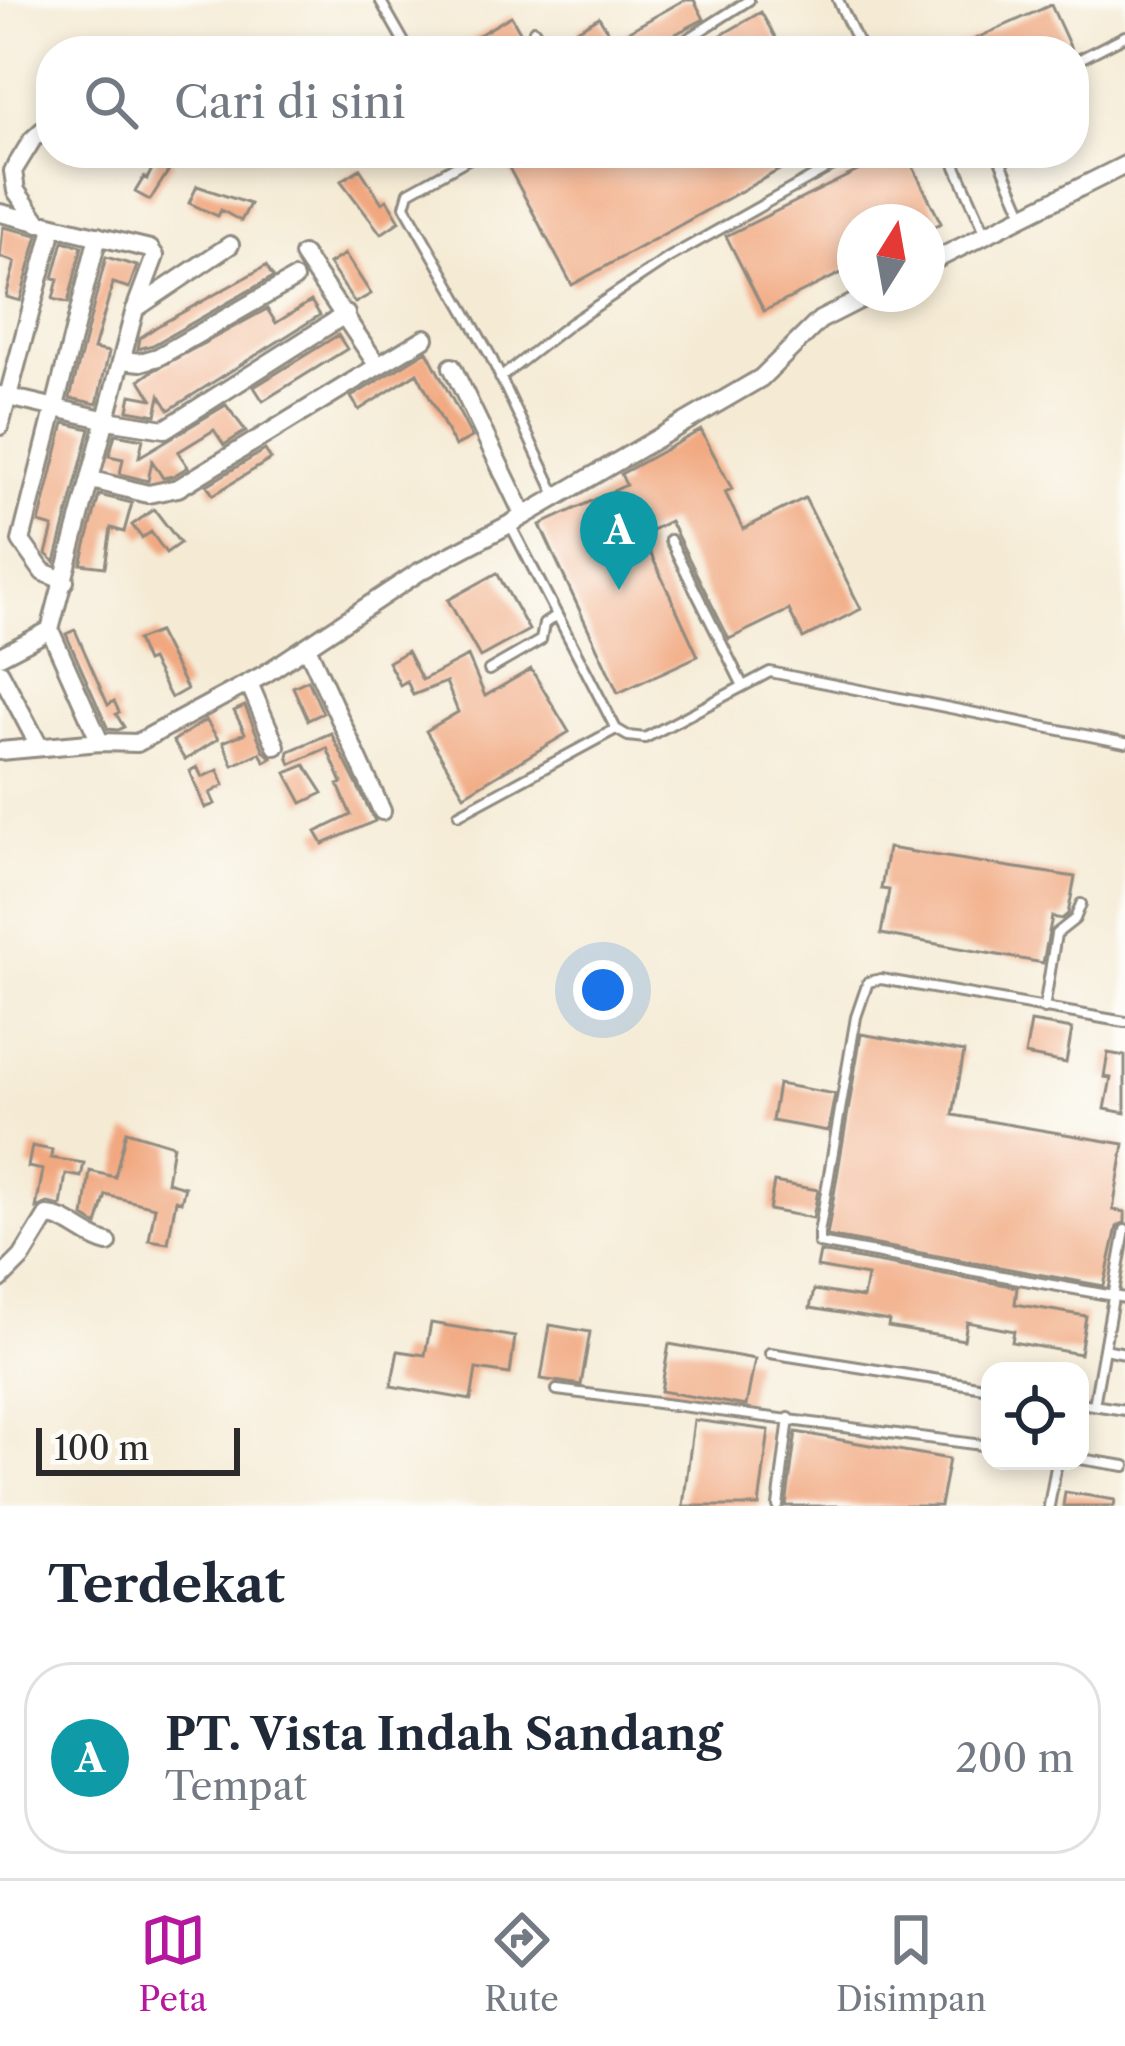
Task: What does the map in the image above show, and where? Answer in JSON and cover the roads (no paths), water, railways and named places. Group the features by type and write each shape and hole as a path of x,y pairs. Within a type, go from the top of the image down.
{"street":[{"path":"36,136 13,171 16,191 46,226"},
{"path":"945,255 1125,165"},
{"path":"0,214 150,249 181,278"},
{"path":"0,426 46,226"},
{"path":"65,581 43,572 21,541 98,236"},
{"path":"135,310 230,245"},
{"path":"303,255 378,366"},
{"path":"100,742 50,630 135,310 155,256"},
{"path":"122,360 158,357 294,279"},
{"path":"0,752 137,743 249,683 419,572 761,378 820,320 837,311"},
{"path":"4,396 157,430 172,427 346,314"},
{"path":"92,479 148,494 178,488 425,338"},
{"path":"452,367 517,520"},
{"path":"0,656 50,630"},
{"path":"307,647 382,811"},
{"path":"0,672 39,746"},
{"path":"249,683 276,746"},
{"path":"0,1279 22,1258 47,1216 58,1216 108,1243"}],"lane":[{"path":"380,0 400,36"},
{"path":"691,36 749,0"},
{"path":"838,0 855,36"},
{"path":"534,30 537,36"},
{"path":"1089,54 1125,36"},
{"path":"445,168 409,192 405,206 500,378 557,497"},
{"path":"500,378 571,323 670,257 828,168"},
{"path":"957,168 986,233"},
{"path":"1004,168 1024,215"},
{"path":"517,520 557,614 616,729 628,736 645,738 770,672 1125,742"},
{"path":"670,540 743,686"},
{"path":"489,670 541,640 544,624 557,614"},
{"path":"459,814 616,729"},
{"path":"1044,1009 1056,934 1075,919 1081,904"},
{"path":"1125,1022 881,979 868,982 856,1017 819,1243 1125,1298"},
{"path":"1094,1405 1125,1230"},
{"path":"1104,1349 1125,1353"},
{"path":"770,1353 981,1387"},
{"path":"557,1390 981,1445"},
{"path":"1089,1404 1125,1410"},
{"path":"778,1506 789,1418"},
{"path":"1089,1460 1125,1466"},
{"path":"1049,1506 1055,1470"}],"place":[{"name":"PT. Vista Indah Sandang","path":"619,590"}]}
